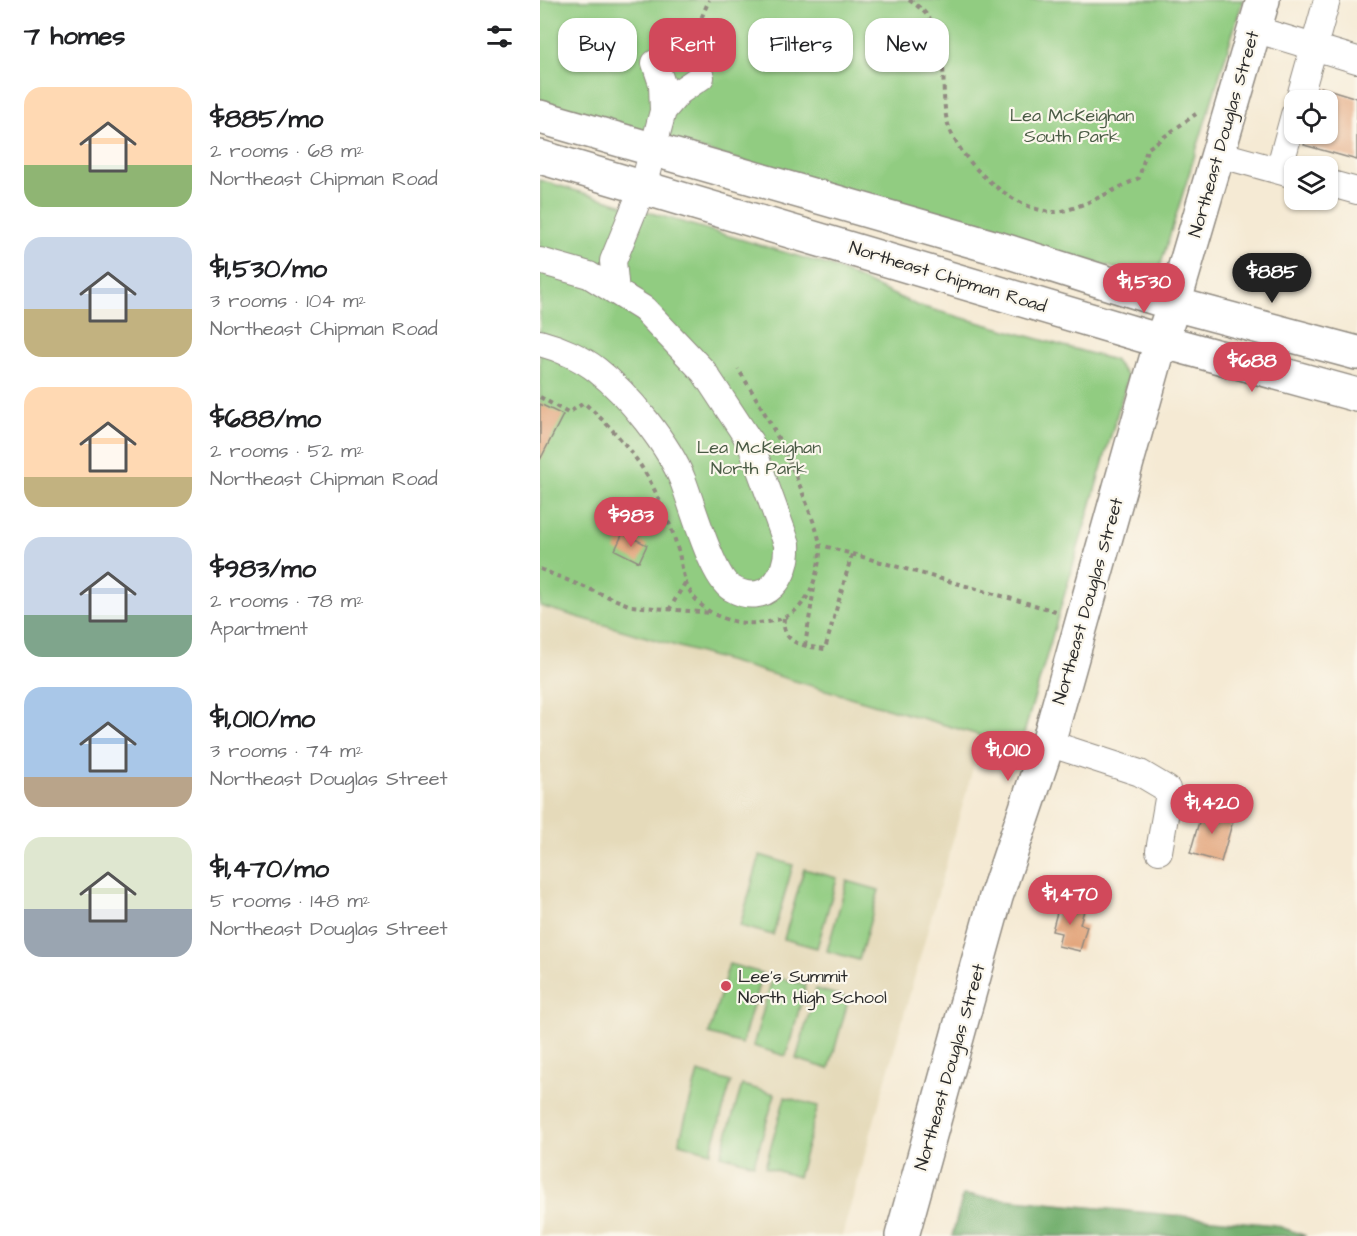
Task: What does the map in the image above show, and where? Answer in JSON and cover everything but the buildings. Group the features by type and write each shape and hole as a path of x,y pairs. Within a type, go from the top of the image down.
{"main road":[{"name":"Northeast Douglas Street","path":"902,1236 996,897 1048,743 1161,341 1174,304 1259,14"},
{"path":"540,117 997,248 1174,304 1357,353"},
{"name":"Northeast Chipman Road","path":"540,157 1161,341 1357,395"}],"lane":[{"path":"1302,90 1327,0"},
{"path":"1259,14 1313,47 1357,60"},
{"path":"616,292 613,261 644,187 663,111 664,72"},
{"path":"663,111 679,92 690,72"},
{"path":"1218,154 1284,171"},
{"path":"1338,186 1357,191"},
{"path":"540,261 589,275 644,309 704,372 750,442 787,544 788,559 781,578 765,591 749,593 731,588 718,574 682,478 662,444 634,408 597,370 553,347 540,343"},
{"path":"589,275 613,261"},
{"path":"1048,743 1140,773 1167,789 1168,799 1159,851"}],"path":[{"path":"705,18 710,0"},
{"path":"909,0 922,8 943,44 946,117 960,150 994,186 1021,204 1054,212 1089,201 1138,178 1147,149 1196,114"},
{"path":"738,369 769,417 796,474 820,545 805,646"},
{"path":"540,397 568,413 584,403 615,432 652,485 669,523 686,582 697,599 714,614 732,623 758,625 783,618 801,603 815,581"},
{"path":"820,545 1059,612"},
{"path":"783,618 783,627 788,638 798,645 825,649 852,554"},
{"path":"540,569 631,606 714,614"},
{"path":"669,610 686,582"}],"shaded area":[{"name":"Lee's Summit North High School","path":"540,606 982,736 842,1236 540,1236"}],"green space":[{"name":"Lea McKeighan South Park","path":"540,0 1243,0 1156,280 540,103"},
{"name":"Lea McKeighan North Park","path":"540,180 831,266 916,305 1114,360 1128,377 1020,747 540,606"},
{"path":"760,855 793,865 773,935 740,926"},
{"path":"804,869 837,878 817,948 784,939"},
{"path":"847,881 879,890 859,960 827,951"},
{"path":"729,964 762,973 742,1044 709,1034"},
{"path":"773,976 806,985 786,1056 753,1046"},
{"path":"816,989 849,998 829,1069 796,1059"},
{"path":"698,1072 731,1082 711,1152 679,1143"},
{"path":"742,1085 775,1094 754,1164 721,1155"},
{"path":"785,1097 818,1106 798,1177 765,1167"},
{"path":"963,1195 1275,1225 1306,1236 952,1236"}],"place":[{"name":"Lee's Summit North High School","path":"726,986"}]}
